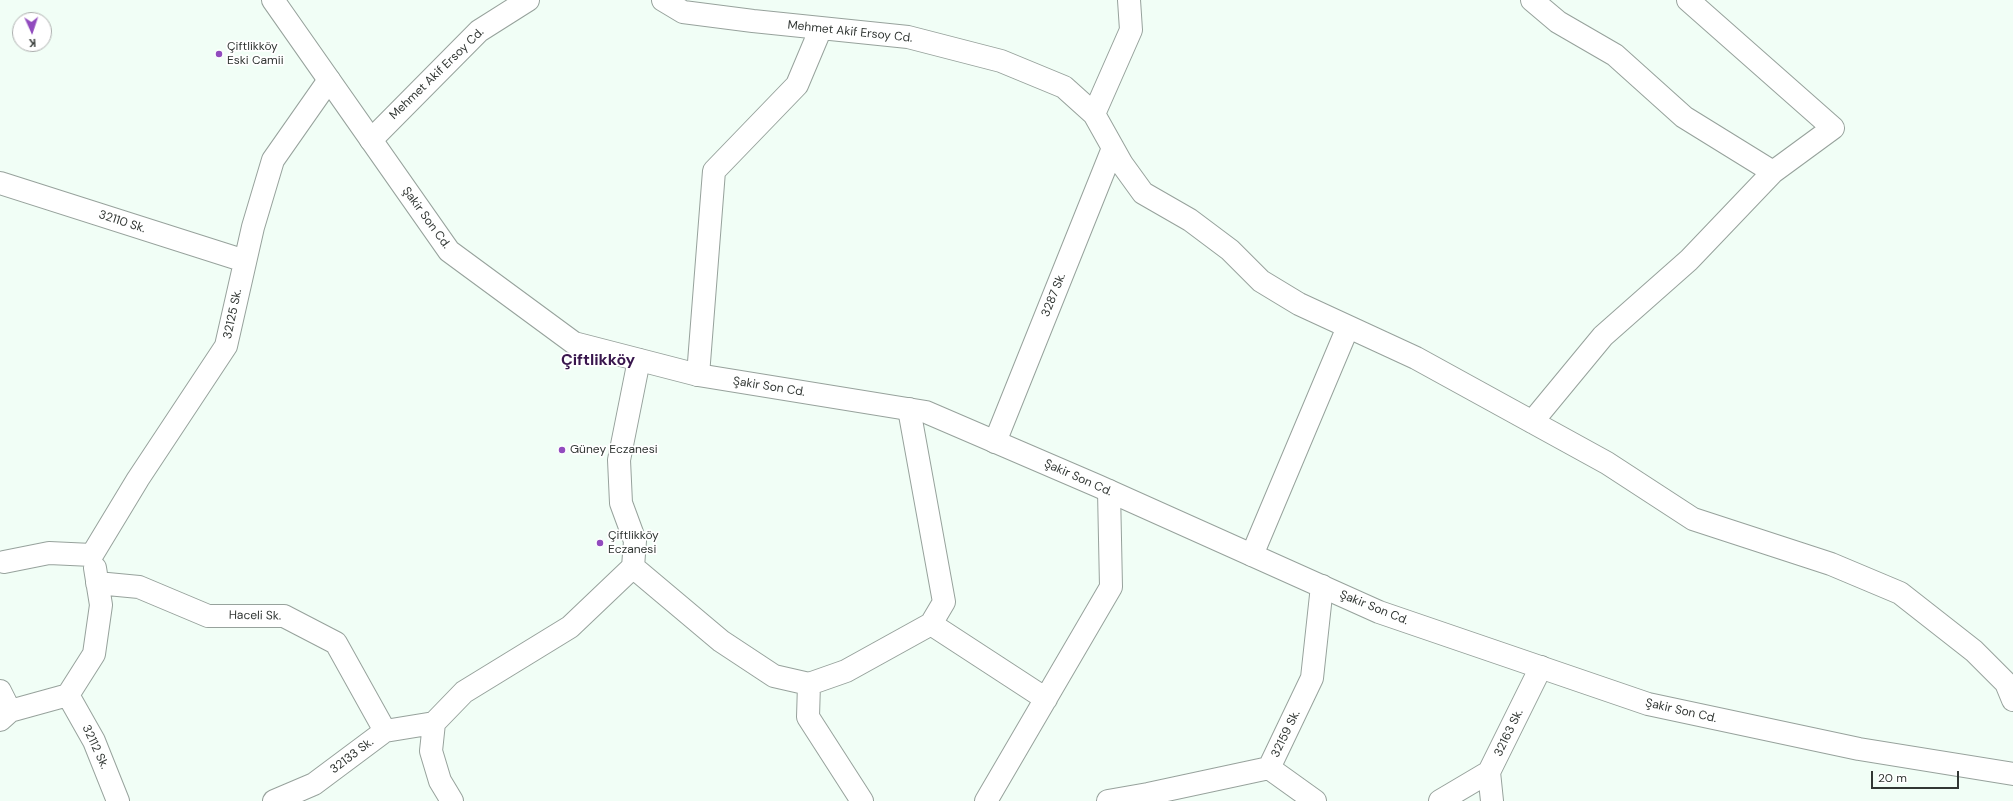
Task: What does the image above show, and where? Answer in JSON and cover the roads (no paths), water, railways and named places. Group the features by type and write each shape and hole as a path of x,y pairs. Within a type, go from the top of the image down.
{"street":[{"name":"Mehmet Akif Ersoy Cd.","path":"663,0 683,12 821,28 908,36 1001,61 1064,87 1094,114 1113,148 1143,193 1190,220 1230,250 1260,281 1299,304 1416,358 1607,463 1693,519 1831,564 1900,593 1974,651 2006,683 2013,700"},
{"path":"1094,114 1131,30 1129,0"},
{"path":"1532,0 1558,22 1615,55 1684,117 1773,172"},
{"path":"1532,422 1603,336 1690,260 1773,172 1833,128 1688,0"},
{"name":"Mehmet Akif Ersoy Cd.","path":"371,140 479,32 523,1"},
{"name":"Şakir Son Cd.","path":"276,2 449,251 574,343 698,375 926,412 1109,491 1379,612 1648,704 1858,749 2013,774"},
{"path":"698,375 714,172 797,85 821,28"},
{"name":"32125 Sk.","path":"92,555 138,479 226,346 253,227 273,160 329,80"},
{"name":"3287 Sk.","path":"995,442 1113,148"},
{"name":"32110 Sk.","path":"0,183 245,261"},
{"path":"1252,555 1348,327"},
{"path":"452,801 440,781 431,751 434,723 464,692 570,627 633,567 635,541 621,503 619,460 639,360"},
{"path":"633,567 720,641 774,676 809,684 846,671 931,624 944,602 909,409"},
{"path":"986,801 1111,587 1109,491"},
{"path":"0,691 5,715 68,695 94,654 101,605 92,555 49,553 1,564"},
{"name":"Haceli Sk.","path":"97,583 139,587 208,616 284,616 336,643 385,731"},
{"name":"32159 Sk.","path":"1108,801 1169,796 1269,768 1312,678 1322,586"},
{"path":"931,624 1046,699"},
{"name":"32163 Sk.","path":"1489,772 1541,667"},
{"path":"809,684 808,717 862,801"},
{"name":"32112 Sk.","path":"68,695 94,741 118,801"},
{"name":"32133 Sk.","path":"274,801 314,784 385,731 434,723"},
{"path":"1269,768 1315,801"},
{"path":"1440,801 1489,772 1492,801"}],"place":[{"name":"Çiftlikköy Eski Camii","path":"219,54"},
{"name":"Güney Eczanesi","path":"562,450"},
{"name":"Çiftlikköy Eczanesi","path":"600,543"}],"district":[{"name":"Çiftlikköy","path":"598,361"}]}
